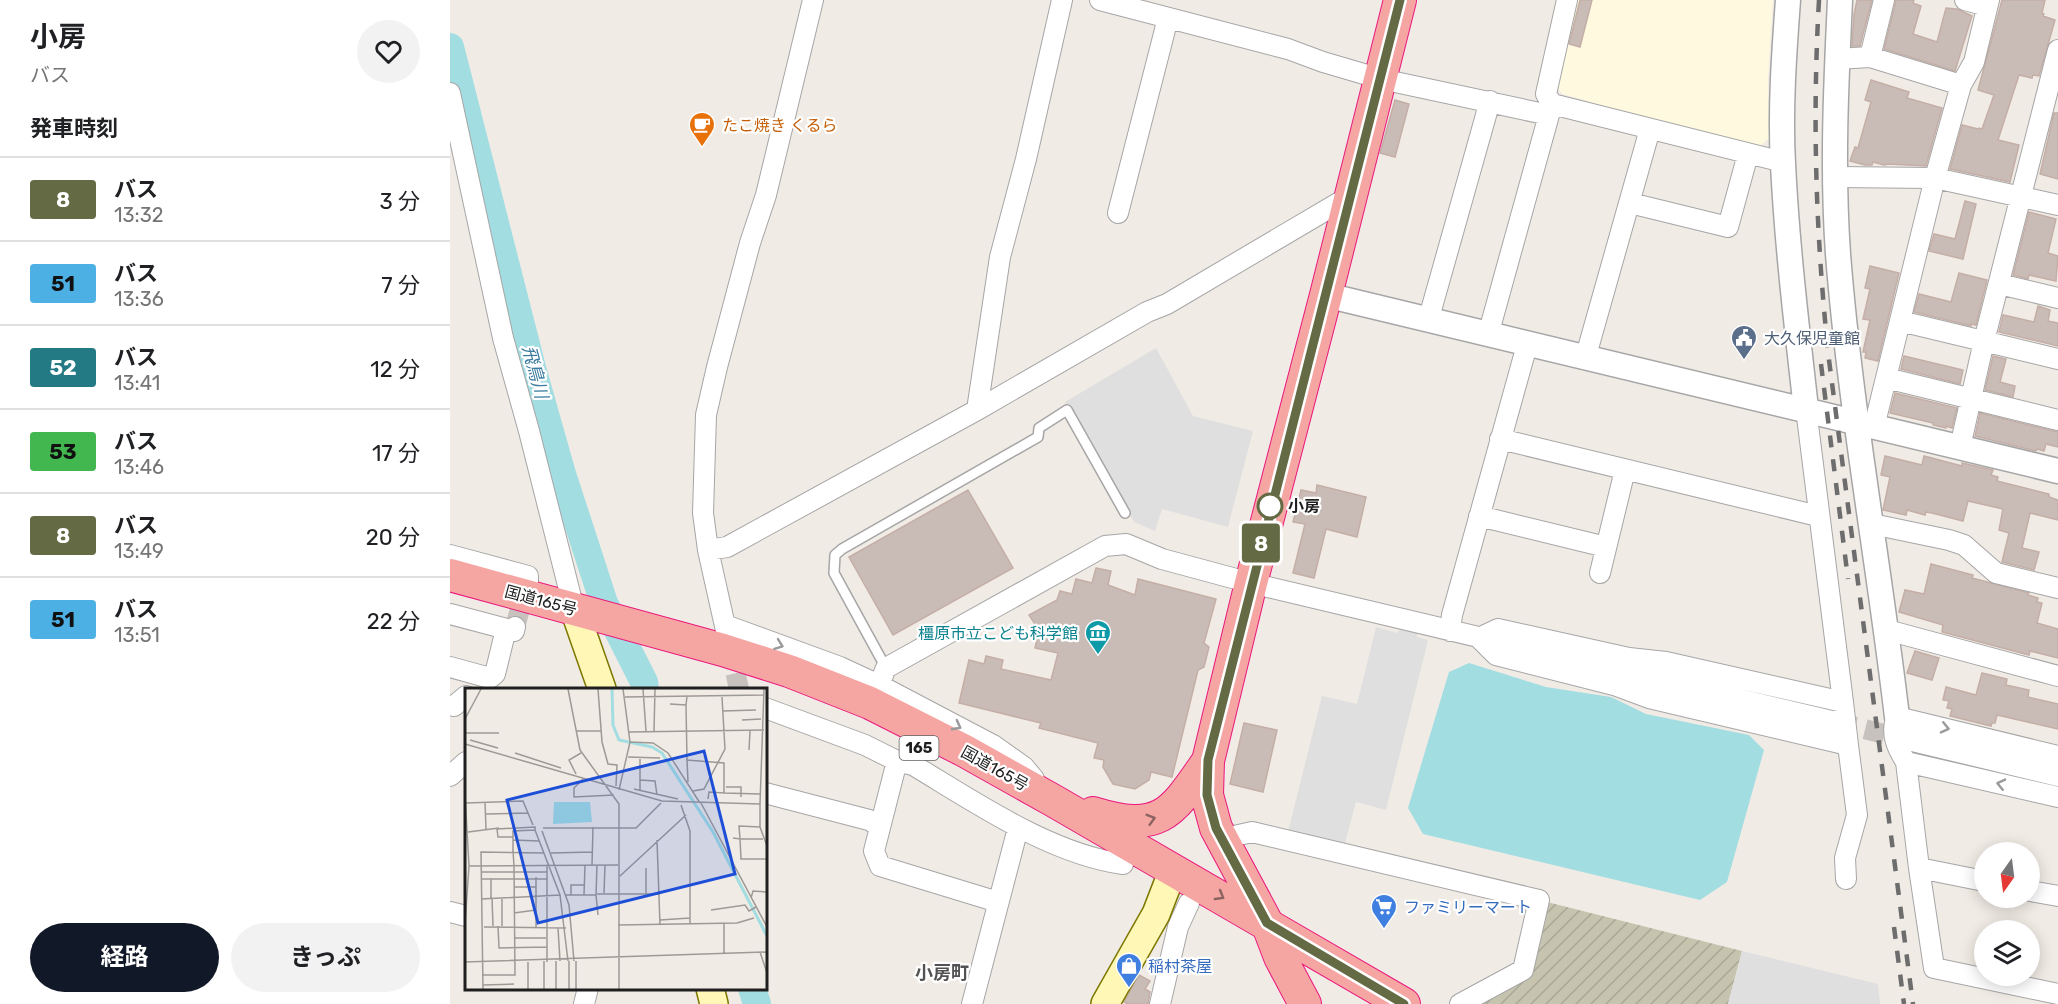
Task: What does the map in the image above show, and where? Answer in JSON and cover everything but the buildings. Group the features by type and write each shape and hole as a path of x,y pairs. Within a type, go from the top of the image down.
{"highway":[{"path":"1305,1004 1280,957 1267,923 1216,828 1207,795 1208,760 1400,0"},
{"name":"国道165号","path":"450,575 584,621 789,671 843,691 921,728 1054,801 1280,957 1365,1004"},
{"name":"国道165号","path":"450,595 584,621"},
{"name":"国道165号","path":"651,639 720,667 785,688 863,720 913,744 1123,864 1267,923 1404,1004"},
{"path":"1054,801 1116,820 1143,822 1172,809 1208,760"}],"main road":[{"path":"584,621 602,688"},
{"path":"1105,1004 1156,914 1176,887"},
{"path":"710,989 714,1004"}],"street":[{"path":"813,0 766,195 741,277 706,416 702,496 708,550 726,630 840,667 883,676 1024,767 1054,801"},
{"path":"977,410 1000,257 1026,159 1062,0"},
{"path":"1100,0 1288,49 1381,79 1650,129 1783,162"},
{"path":"1488,335 1550,109 1546,94 1568,0"},
{"path":"1788,0 1783,81 1783,162 1788,245 1818,516 1857,815 1845,858 1846,879"},
{"path":"1840,0 1835,177 1838,253 1846,338 1866,424 1872,524 1900,728"},
{"path":"1870,57 1884,0"},
{"path":"1866,424 1886,378 1935,178 1961,85 1974,62 1988,3 1965,0"},
{"path":"1118,213 1168,18"},
{"path":"1960,447 2020,196 2051,108 2058,50"},
{"path":"1837,59 1870,57 1961,85"},
{"path":"450,93 502,338 584,621"},
{"path":"1428,321 1490,101"},
{"path":"1585,358 1650,129"},
{"path":"1630,203 1728,227 1748,154"},
{"path":"1835,177 1935,178 2058,205"},
{"path":"708,550 727,547 977,410 1147,312 1167,304 1350,196"},
{"path":"1999,284 2058,298"},
{"path":"1326,295 2058,471"},
{"path":"1900,321 2058,359"},
{"path":"1450,631 1452,615 1527,345"},
{"path":"1886,378 2058,420"},
{"path":"1500,439 1818,516"},
{"path":"1600,573 1625,470"},
{"path":"1479,516 1606,547"},
{"path":"1872,524 1964,545 1996,573 2058,588"},
{"path":"883,676 1105,546 1126,544 1162,559 1251,583 1836,722"},
{"path":"450,555 528,576 528,582"},
{"path":"450,614 511,628 495,674 483,683 450,667"},
{"path":"1479,638 1498,629 1629,658 1666,662 1843,702"},
{"path":"1887,630 2058,676"},
{"path":"1479,638 1496,655 1614,685 1649,698 1848,745"},
{"path":"766,708 865,745 897,761 913,765 1018,828 1103,862 1123,864"},
{"path":"2058,776 1900,728 1894,723 1896,746 1906,762 1934,968 2058,994"},
{"path":"1900,728 2058,756"},
{"path":"897,761 874,851 880,866 998,902"},
{"path":"1906,762 2058,797"},
{"path":"450,776 465,763"},
{"path":"766,793 869,820 879,826"},
{"path":"972,1004 1018,828"},
{"path":"1221,839 1252,832 1539,900 1523,970 1460,1004"},
{"path":"1919,868 1974,879"},
{"path":"1160,1004 1178,927 1176,887"},
{"path":"2040,893 2058,896"},
{"path":"450,912 465,916"},
{"path":"584,1004 588,989"}],"lane":[{"path":"883,676 834,573 835,555 842,549 1038,437 1039,428 1067,410 1125,513"}],"shaded area":[{"path":"1574,0 1773,0 1768,78 1769,138 1758,148 1587,105 1588,101 1562,94 1555,83"},
{"path":"1156,348 1193,416 1253,431 1228,527 1162,509 1155,531 1134,522 1065,402"},
{"path":"1402,619 1420,624 1417,637 1428,640 1386,810 1356,802 1345,843 1288,832 1322,696 1357,704 1376,627 1398,633"},
{"path":"1539,900 1742,951 1728,1004 1460,1004 1523,970"},
{"path":"1742,951 1878,984 1880,1004 1728,1004"}],"water":[{"path":"1469,663 1546,687 1611,697 1646,714 1749,735 1764,750 1727,882 1700,900 1423,834 1408,808 1449,672"}],"waterway":[{"name":"飛鳥川","path":"450,47 532,368 562,474 604,603 644,682 645,688"},
{"name":"飛鳥川","path":"752,989 757,1004"}],"tunnel":[{"path":"515,627 527,584"},
{"path":"729,644 739,688"},
{"path":"1836,722 1904,739"}],"railway":[{"path":"1819,0 1816,180 1829,360 1913,1004"},
{"path":"1821,364 1848,579"},
{"path":"1894,927 1904,1004"}],"bus line":[{"name":"8","path":"1400,0 1208,760 1207,795 1216,828 1267,923 1404,1004"}],"place":[{"name":"たこ焼き くるら","path":"702,148"},
{"name":"大久保児童館","path":"1744,361"},
{"name":"小房","path":"1270,506"},
{"name":"橿原市立こども科学館","path":"1098,656"},
{"name":"ファミリーマート","path":"1384,930"},
{"name":"稲村茶屋","path":"1129,989"}],"district":[{"name":"小房町","path":"942,973"}]}
